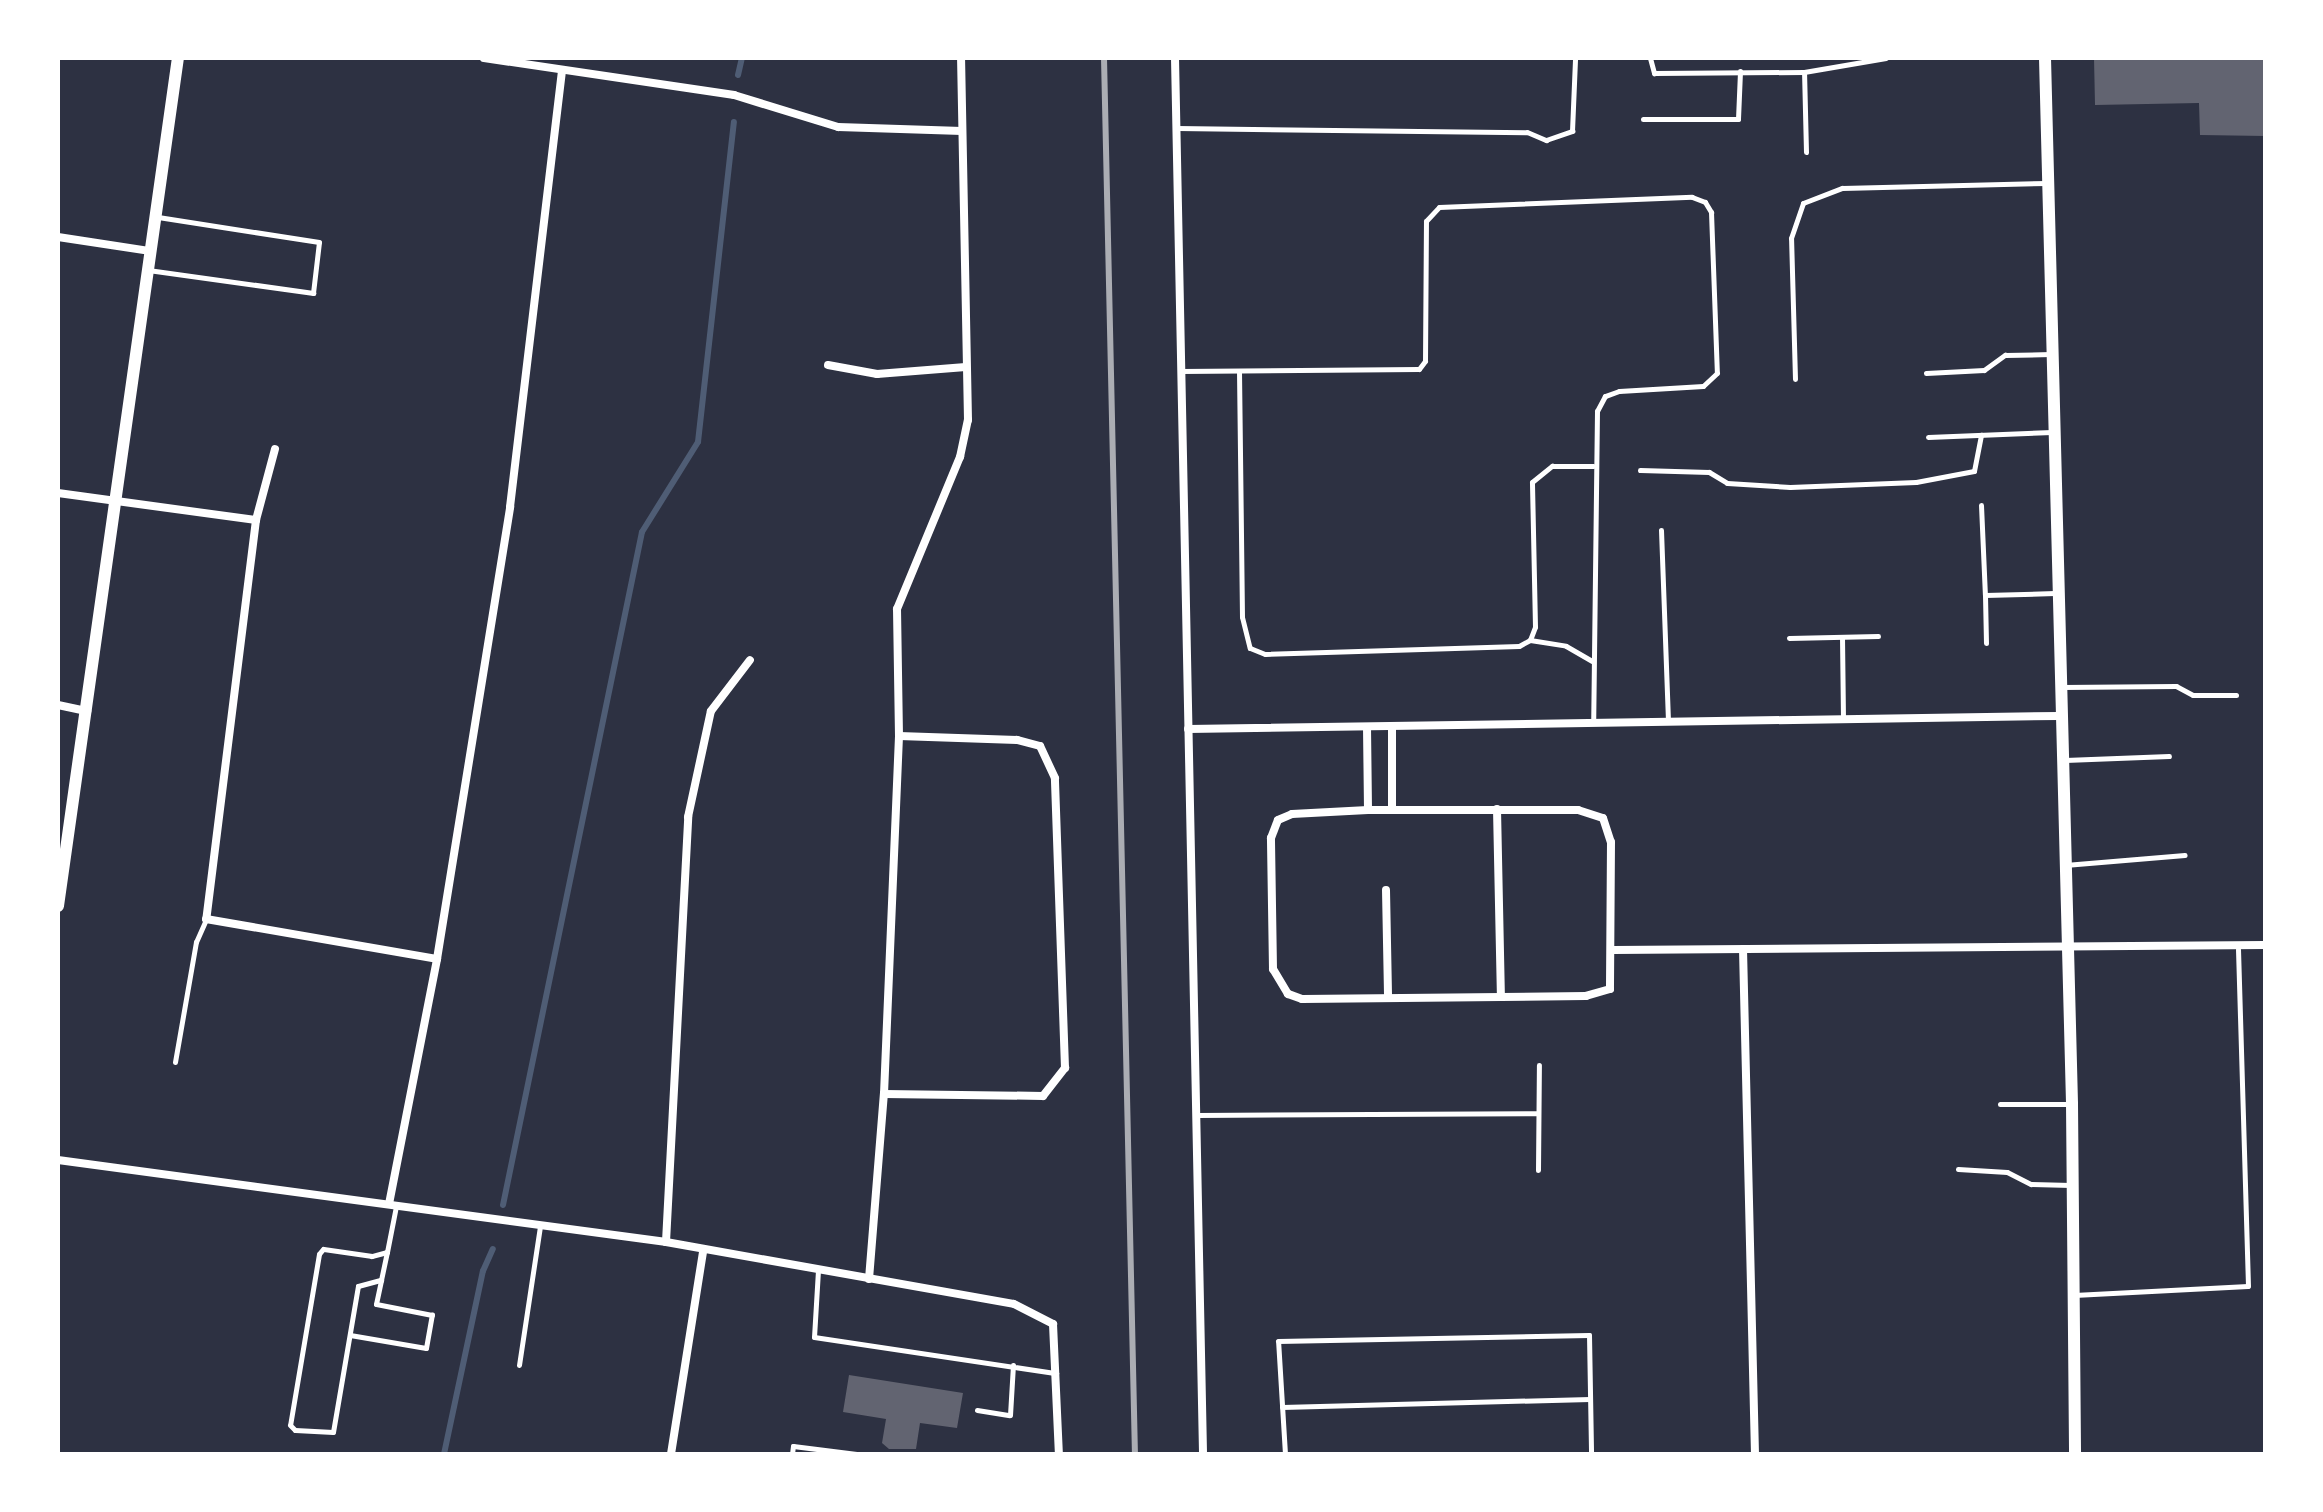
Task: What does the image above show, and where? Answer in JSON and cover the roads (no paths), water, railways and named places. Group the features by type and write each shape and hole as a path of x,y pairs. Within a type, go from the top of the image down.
{"street":[{"path":"58,906 178,58"},
{"path":"484,58 734,95 838,127 962,131"},
{"path":"869,1279 884,1094 899,736 897,609 960,457 968,420 961,58"},
{"path":"1175,58 1203,1454"},
{"path":"2045,58 2057,687 2072,1104 2075,1454"},
{"path":"392,1205 437,959 510,507 562,71"},
{"path":"58,237 149,251"},
{"path":"828,365 877,374 966,367"},
{"path":"275,449 256,520 206,919 437,959"},
{"path":"58,493 256,520"},
{"path":"666,1242 688,817 711,711 750,660"},
{"path":"58,705 87,711"},
{"path":"1188,729 2059,716"},
{"path":"1392,726 1392,810"},
{"path":"1367,727 1368,810"},
{"path":"884,1094 1043,1096 1065,1068 1055,778 1040,746 1017,740 899,736"},
{"path":"1497,809 1501,996"},
{"path":"1392,810 1578,810 1603,818 1611,842 1614,982 1601,995 1302,999 1277,982 1273,969 1271,838 1278,820 1292,814 1392,810"},
{"path":"1386,890 1388,996"},
{"path":"1613,950 2238,949 2265,945"},
{"path":"1743,949 1755,1454"},
{"path":"58,1160 666,1242 1037,1312 1053,1324 1059,1454"},
{"path":"671,1454 703,1251"}],"lane":[{"path":"1177,128 1527,132 1546,140 1572,131 1575,58"},
{"path":"1650,58 1654,73 1804,72 1886,58"},
{"path":"1643,119 1738,119 1740,71"},
{"path":"1804,72 1806,152"},
{"path":"1795,379 1791,238 1803,203 1842,188 2048,183"},
{"path":"1181,371 1419,369 1425,361 1426,221 1439,207 1700,199 1711,212 1717,373 1703,386 1605,396 1597,411 1593,466 1593,723"},
{"path":"147,270 313,293 319,242 154,217"},
{"path":"1926,373 1984,370 2005,355 2052,354"},
{"path":"1239,371 1242,617 1250,648 1265,654 1519,646 1530,640 1566,646 1592,661"},
{"path":"1928,437 2052,432"},
{"path":"1640,470 1709,472 1727,483 1790,487 1916,482 1974,471 1981,435"},
{"path":"1530,640 1535,627 1532,482 1552,466 1593,466"},
{"path":"1981,505 1986,643"},
{"path":"1661,530 1668,722"},
{"path":"1985,595 2055,593"},
{"path":"1789,638 1878,636"},
{"path":"1842,637 1843,719"},
{"path":"2057,687 2176,686 2193,695 2236,695"},
{"path":"2060,760 2169,756"},
{"path":"2064,865 2185,855"},
{"path":"175,1062 196,942 206,919"},
{"path":"2073,1295 2248,1286 2238,949"},
{"path":"1538,1170 1539,1065"},
{"path":"2000,1104 2072,1104"},
{"path":"1196,1115 1538,1113"},
{"path":"1958,1169 2007,1172 2031,1184 2072,1185"},
{"path":"350,1335 426,1348 432,1315 376,1304 387,1252 392,1205"},
{"path":"519,1365 541,1225"},
{"path":"381,1280 358,1286 333,1432 329,1435 295,1430 290,1425 319,1254 323,1249 372,1256 387,1252"},
{"path":"818,1270 814,1337 1057,1373"},
{"path":"1285,1454 1278,1341 1589,1335 1591,1454"},
{"path":"977,1410 1010,1415 1013,1365"},
{"path":"1282,1407 1590,1399"},
{"path":"792,1454 793,1446 857,1454"}],"waterway":[{"path":"738,75 742,58"},
{"path":"503,1205 642,532 698,442 734,122"},
{"path":"444,1454 483,1271 493,1249"}],"railway":[{"path":"1104,58 1135,1454"}]}
